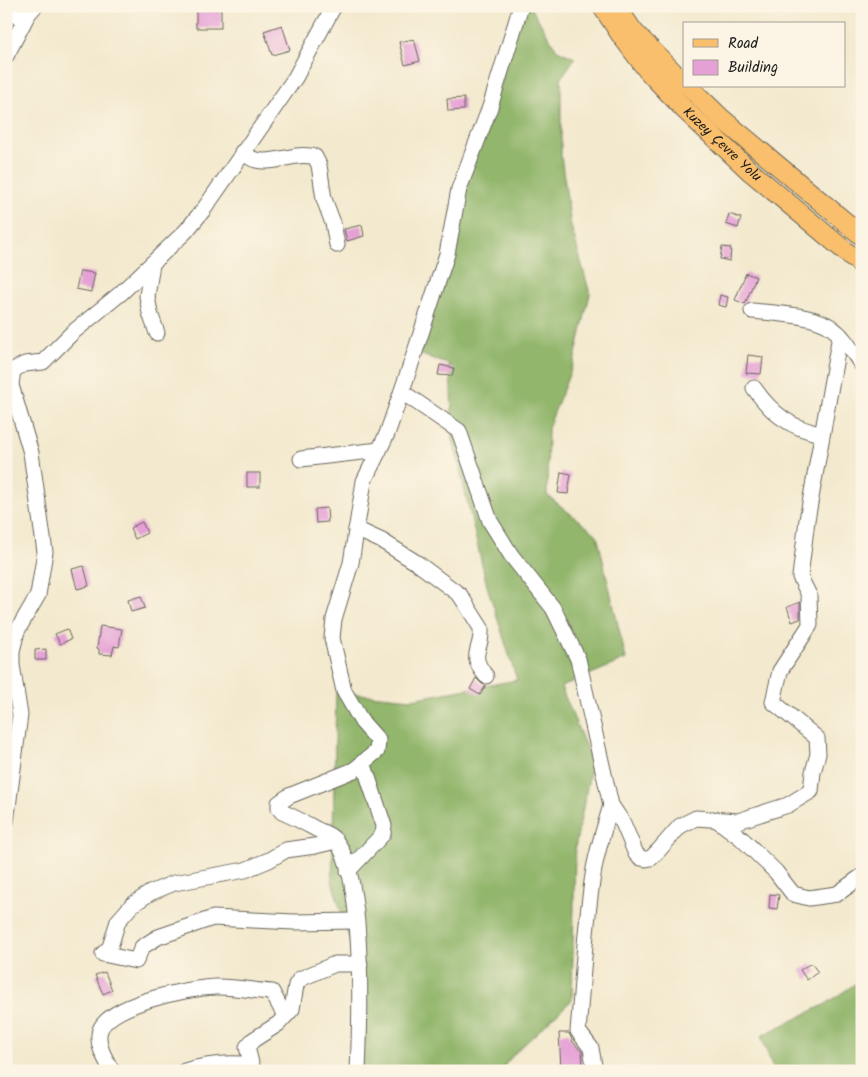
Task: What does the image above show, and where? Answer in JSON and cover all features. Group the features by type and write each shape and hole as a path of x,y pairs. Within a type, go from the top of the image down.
{"main road":[{"name":"Kuzey Çevre Yolu","path":"602,6 620,35 648,71 684,109 751,172 862,265"},
{"path":"616,6 633,31 683,82"},
{"name":"Kuzey Çevre Yolu","path":"690,88 721,118 862,236"}],"street":[{"path":"6,822 20,715 12,665 12,651 17,631 38,595 45,552 31,454 11,386 10,368 42,362 72,333 121,293 195,220 304,64 334,6"},
{"path":"358,1071 360,964 353,893 344,853 333,837 282,812 279,808 279,803 289,796 354,770 377,751 378,740 362,722 344,691 332,638 334,619 351,563 364,481 387,434 402,392 447,254 460,189 490,107 521,6"},
{"path":"6,16 32,10"},
{"path":"6,56 32,10"},
{"path":"242,152 256,160 309,155 315,157 337,245"},
{"path":"152,264 147,296 157,333"},
{"path":"752,311 802,317 831,327 840,335 862,365"},
{"path":"402,392 459,431 490,521 511,555 553,608 578,659 611,805 622,823 636,854 646,859 651,858 680,826 696,818 738,821 788,805 811,791 813,772 818,754 817,738 772,702 780,671 810,625 809,595 800,577 807,520 840,335"},
{"path":"754,388 772,409 792,426 801,430 822,434"},
{"path":"302,459 379,450"},
{"path":"356,529 382,541 418,563 460,595 481,628 482,633 476,659 478,666 486,676"},
{"path":"348,871 383,834 384,826 363,762"},
{"path":"594,1071 591,1048 578,1031 594,868 611,805"},
{"path":"718,820 741,838 776,872 793,894 809,898 837,894 862,876"},
{"path":"336,841 286,850 269,860 245,870 174,883 150,893 132,904 118,921 110,947 103,954 136,961 142,947 158,937 213,918 294,922 356,921"},
{"path":"185,1071 205,1065 232,1063 252,1068 247,1047 278,1024 292,1009 296,985 300,979 335,964 360,964"},
{"path":"112,1071 100,1048 98,1034 102,1024 114,1015 139,1003 177,992 214,987 235,988 272,992 285,1016"}],"green space":[{"path":"519,6 530,6 557,50 575,58 561,78 561,156 571,226 590,294 574,362 548,428 547,495 597,535 626,659 561,687 592,762 575,848 572,1000 515,1053 500,1071 357,1071 369,1006 332,881 336,692 412,699 517,680 487,586 453,440 450,365 419,354 454,243 486,78"},
{"path":"862,979 862,1057 851,1071 774,1071 761,1036 826,1004"}],"building":[{"path":"196,9 221,9 221,28 196,28"},
{"path":"282,25 290,50 272,55 264,31"},
{"path":"414,39 420,61 405,65 399,42"},
{"path":"464,98 464,110 448,111 447,99"},
{"path":"729,214 741,218 738,228 726,224"},
{"path":"362,225 364,236 347,241 344,229"},
{"path":"722,247 731,248 730,261 720,259"},
{"path":"80,271 95,273 91,292 76,289"},
{"path":"746,273 756,277 745,304 735,300"},
{"path":"720,295 728,297 726,307 718,305"},
{"path":"748,355 763,357 761,374 746,373"},
{"path":"440,365 454,368 452,376 438,375"},
{"path":"561,472 571,474 568,494 558,493"},
{"path":"247,473 260,473 260,487 247,487"},
{"path":"327,508 328,522 316,523 315,509"},
{"path":"142,522 147,533 135,539 130,528"},
{"path":"84,566 89,586 77,589 72,569"},
{"path":"141,596 145,608 131,612 128,600"},
{"path":"800,602 800,619 792,622 787,607"},
{"path":"100,626 122,629 119,647 114,646 112,655 99,654 99,649 97,648"},
{"path":"67,629 71,639 60,644 55,634"},
{"path":"46,649 46,660 35,660 35,650"},
{"path":"476,678 486,685 480,695 470,689"},
{"path":"770,894 779,895 777,909 769,908"},
{"path":"811,963 818,972 807,980 800,970"},
{"path":"105,972 112,990 103,994 95,975"},
{"path":"559,1033 569,1033 573,1042 582,1052 583,1067 561,1068"}]}
